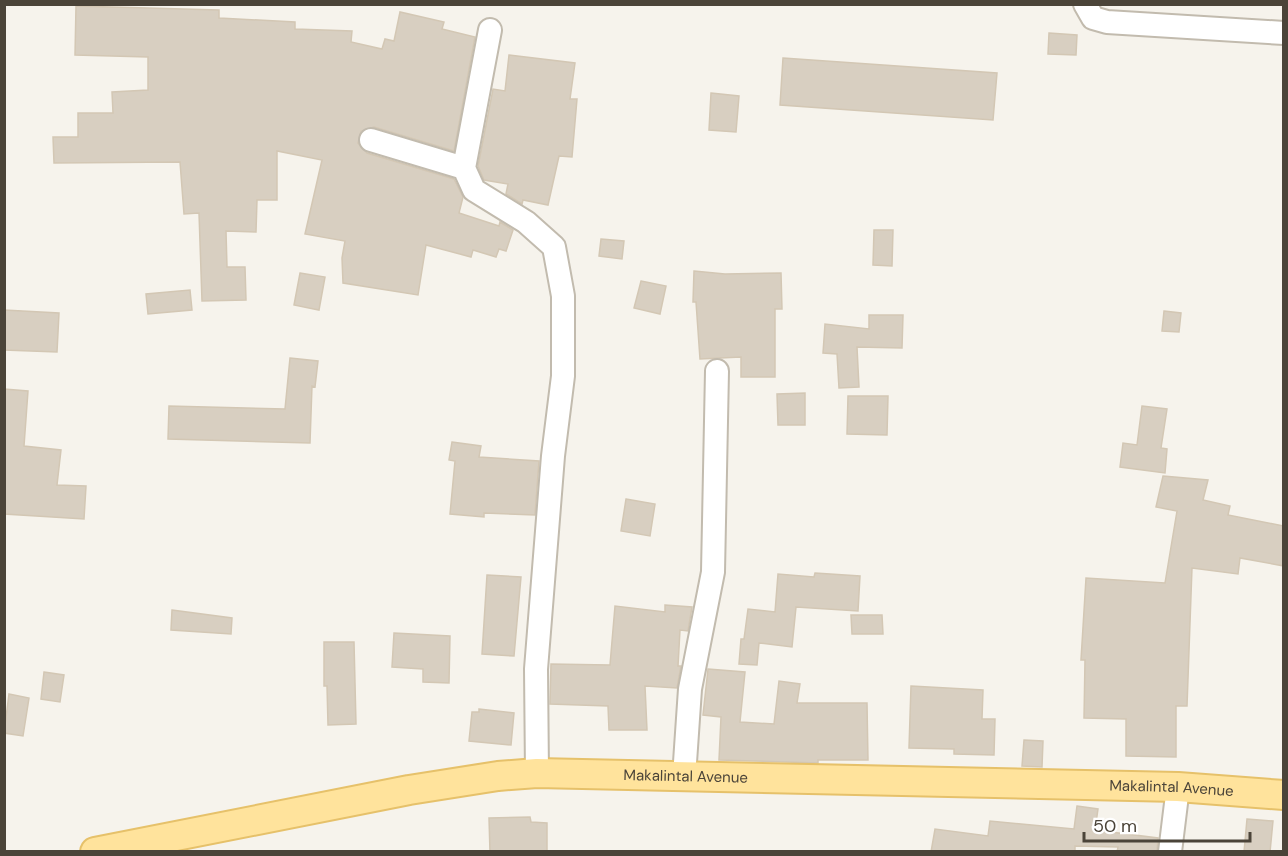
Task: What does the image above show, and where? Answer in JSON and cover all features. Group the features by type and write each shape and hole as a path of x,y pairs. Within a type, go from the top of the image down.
{"main road":[{"name":"Makalintal Avenue","path":"95,852 409,790 498,776 537,773 1178,787 1284,795"}],"street":[{"path":"1085,4 1093,18 1107,22 1284,33"},
{"path":"490,30 464,168 474,190 526,222 554,247 563,296 563,376 553,456 536,669 537,773"},
{"path":"371,140 464,168"},
{"path":"684,777 690,689 713,572 717,371"},
{"path":"1170,852 1178,787"}],"building":[{"path":"76,6 219,10 219,18 295,22 295,29 352,31 351,42 382,49 385,39 394,41 400,12 444,22 442,29 475,37 454,151 374,127 361,131 358,143 367,153 454,179 463,197 459,213 499,226 500,222 513,230 506,251 499,249 496,257 473,250 471,257 426,245 418,295 343,283 342,258 345,241 305,234 322,160 277,151 277,200 257,200 256,232 226,231 227,267 245,267 246,300 202,301 199,213 184,214 180,162 54,163 53,137 78,137 78,113 113,113 112,92 148,90 148,57 75,55"},
{"path":"1049,33 1077,35 1076,55 1048,54"},
{"path":"509,55 575,63 570,99 577,99 572,157 559,156 548,205 523,200 522,204 506,194 508,184 484,180 478,166 493,89 505,91"},
{"path":"783,58 997,73 993,120 780,105"},
{"path":"711,93 739,96 736,132 709,130"},
{"path":"874,230 893,230 892,266 873,265"},
{"path":"601,239 624,241 622,259 599,256"},
{"path":"694,271 725,274 781,273 782,309 775,309 775,377 741,377 741,357 700,359 696,302 693,302"},
{"path":"300,273 325,277 319,310 294,305"},
{"path":"641,281 666,286 660,314 634,308"},
{"path":"190,290 192,310 148,314 146,294"},
{"path":"4,310 59,313 57,352 4,350"},
{"path":"1164,311 1181,313 1179,332 1162,331"},
{"path":"869,315 903,315 902,348 857,347 859,387 839,388 837,354 823,353 825,324 869,329"},
{"path":"290,358 318,361 315,387 312,386 310,443 168,439 169,406 285,409"},
{"path":"4,389 28,391 24,446 61,450 57,485 86,486 84,519 4,514"},
{"path":"805,393 805,425 778,425 777,394"},
{"path":"848,396 888,396 887,435 847,434"},
{"path":"1142,406 1167,409 1161,448 1167,449 1165,473 1120,467 1123,443 1137,445"},
{"path":"452,442 481,446 479,457 539,461 535,515 484,513 484,517 450,514 455,461 449,460"},
{"path":"1163,476 1208,480 1203,500 1230,506 1228,515 1284,526 1284,566 1240,558 1238,574 1192,568 1187,706 1176,706 1176,757 1126,756 1126,719 1084,718 1085,660 1081,660 1086,578 1165,583 1177,511 1156,507"},
{"path":"626,499 655,504 650,536 621,531"},
{"path":"815,573 860,576 858,611 796,607 792,647 759,643 757,665 739,664 741,639 744,639 748,609 775,612 778,574 814,577"},
{"path":"487,575 521,577 514,656 482,654"},
{"path":"665,605 692,607 688,631 680,630 678,666 681,666 677,688 645,686 647,730 609,730 608,706 550,704 551,664 610,665 615,606 665,612"},
{"path":"172,610 232,618 231,634 171,630"},
{"path":"851,615 882,615 883,634 852,634"},
{"path":"394,633 450,636 449,683 423,682 423,669 392,667"},
{"path":"324,642 354,642 356,724 328,725 327,686 324,686"},
{"path":"708,669 745,672 740,722 774,724 779,681 800,684 797,703 867,703 868,760 818,760 818,763 719,760 721,717 703,715"},
{"path":"44,672 64,675 60,702 41,699"},
{"path":"911,686 983,690 982,719 995,719 994,755 954,754 954,749 909,748"},
{"path":"9,694 29,698 23,736 4,733"},
{"path":"479,709 514,713 511,745 469,741 472,712 479,712"},
{"path":"1024,740 1043,741 1042,767 1022,766"},
{"path":"1077,806 1098,809 1095,830 1158,838 1157,852 1117,852 1118,847 1075,846 1075,852 931,852 935,829 988,836 990,821 1074,829"},
{"path":"530,817 531,822 547,823 547,852 490,852 489,818"},
{"path":"1247,819 1273,821 1270,852 1244,852"}]}
